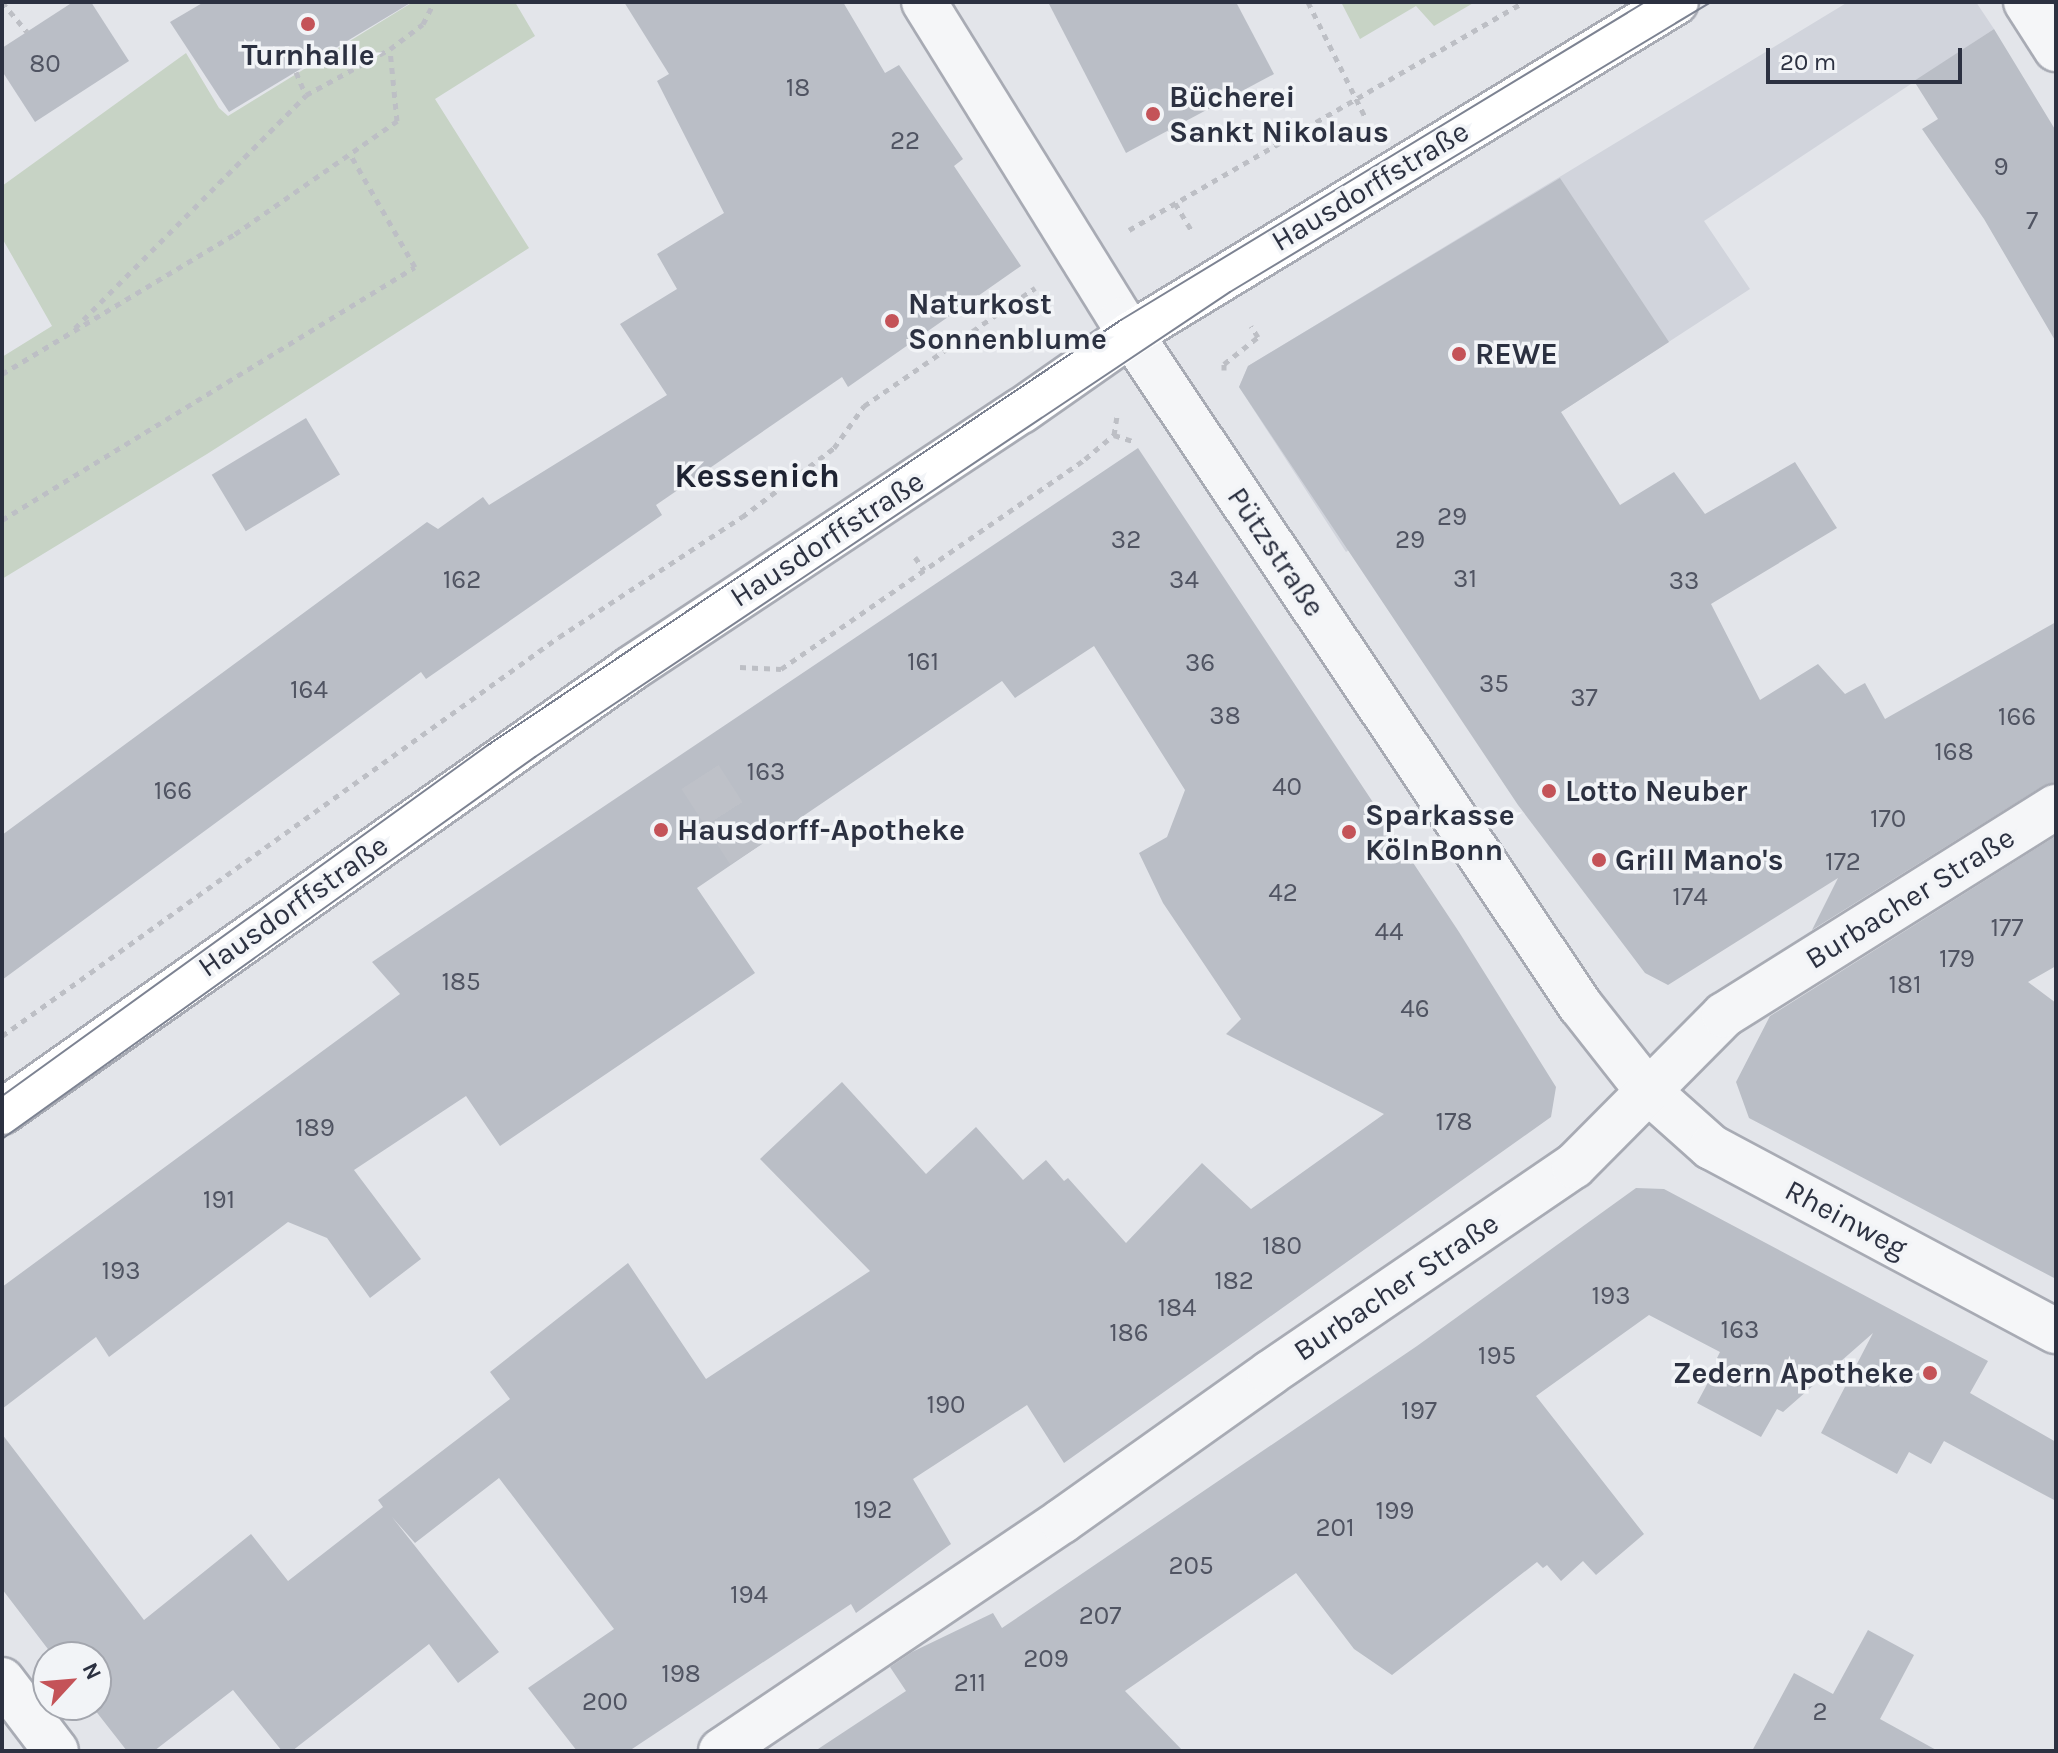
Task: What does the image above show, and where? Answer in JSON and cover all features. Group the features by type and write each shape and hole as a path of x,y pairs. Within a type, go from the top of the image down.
{"main road":[{"name":"Hausdorffstraße","path":"2,1112 632,668 1021,411 1131,334 1676,2"}],"street":[{"name":"Pützstraße","path":"924,2 1063,230 1131,334 1580,1005 1647,1090"},
{"path":"2026,2 2056,49"},
{"name":"Burbacher Straße","path":"721,1751 1049,1530 1270,1373 1574,1166 1724,1015 2056,807"},
{"name":"Rheinweg","path":"1647,1090 1711,1147 2056,1331"},
{"path":"2,1680 56,1751"}],"path":[{"path":"2,2 27,32"},
{"path":"68,334 306,95 390,49 423,24 434,2"},
{"path":"1308,2 1365,117"},
{"path":"1118,236 1524,2"},
{"path":"2,374 235,234 397,121 390,49"},
{"path":"296,72 306,95"},
{"path":"2,520 415,267 350,154"},
{"path":"2,1036 559,637 742,517 834,448 873,398 1046,281"},
{"path":"1225,378 1224,364 1258,337 1248,321"},
{"path":"781,669 1114,435"},
{"path":"915,557 924,570"}],"shaded area":[{"path":"1848,2 1976,2 1994,29 1704,221 1750,289 1346,552 1239,387 1248,366"}],"green space":[{"path":"413,2 515,2 535,36 435,99 529,248 207,454 2,579 2,357 52,326 2,238 2,186 186,53 219,108 228,116"},
{"path":"1341,2 1475,2 1434,26 1416,6 1360,39"}],"building":[{"path":"73,2 91,2 129,61 35,122 2,71 2,48"},
{"path":"204,2 412,2 229,112 170,22"},
{"path":"624,2 843,2 885,73 899,65 963,159 954,166 1021,266 848,387 842,377 656,505 662,515 426,679 421,672 2,980 2,835 427,522 438,529 483,497 489,505 667,395 620,324 677,289 657,254 724,213 657,81 669,74"},
{"name":"Bücherei Sankt Nikolaus","path":"1048,2 1236,2 1274,74 1126,153"},
{"path":"1994,29 2056,131 2056,342 1984,219 1922,129 1938,119 1914,81"},
{"path":"1560,178 1669,342 1561,412 1620,505 1674,472 1705,514 1795,462 1837,528 1711,604 1760,700 1818,664 1845,694 1865,683 1885,719 2056,622 2056,782 2043,786 1812,930 1838,878 1668,985 1645,973 1518,805 1239,387 1248,366"},
{"path":"306,418 340,475 246,531 212,475"},
{"path":"1138,448 1459,932 1556,1087 1551,1117 1064,1463 1027,1405 913,1479 951,1544 856,1613 851,1604 629,1751 577,1751 528,1688 614,1629 499,1478 415,1543 392,1517 499,1652 458,1683 429,1644 292,1751 282,1751 233,1690 154,1751 127,1751 104,1721 112,1721 112,1641 42,1641 2,1589 2,1434 144,1620 251,1534 288,1581 383,1507 378,1500 510,1399 490,1372 628,1263 706,1379 870,1271 760,1159 842,1082 926,1174 976,1127 1023,1180 1046,1160 1064,1181 1068,1178 1126,1243 1202,1163 1251,1209 1384,1114 1226,1034 1241,1019 1163,903 1139,853 1167,837 1185,790 1094,646 1015,698 1002,681 697,888 755,973 500,1146 466,1096 354,1170 421,1259 370,1298 327,1238 288,1222 109,1357 96,1337 2,1409 2,1287 400,994 372,962"},
{"path":"2056,836 2056,966 2028,982 2056,1003 2056,1279 1749,1118 1736,1082 1770,1016"},
{"path":"1636,1188 1664,1189 1988,1361 1970,1393 2056,1442 2056,1501 1944,1441 1931,1464 1909,1452 1897,1474 1821,1433 1873,1333 1783,1412 1777,1409 1761,1437 1697,1403 1720,1360 1717,1358 1720,1352 1649,1315 1536,1396 1644,1534 1596,1575 1583,1561 1561,1581 1547,1565 1543,1568 1537,1562 1392,1675 1354,1649 1296,1573 1125,1691 1183,1751 815,1751 906,1691 890,1667 912,1652 993,1613 1002,1628 1417,1346"},
{"path":"1868,1630 1914,1655 1880,1719 1938,1751 1752,1751 1794,1673 1833,1694"}],"tunnel":[{"path":"700,777 749,853"}],"tram line":[{"path":"2,1096 488,745 1121,320 1645,2"},
{"path":"2,1139 535,757 1230,292 1711,2"}],"place":[{"name":"Turnhalle","path":"308,24"},
{"name":"Bücherei Sankt Nikolaus","path":"1153,114"},
{"name":"Naturkost Sonnenblume","path":"892,321"},
{"name":"REWE","path":"1459,354"},
{"name":"Lotto Neuber","path":"1549,791"},
{"name":"Hausdorff-Apotheke","path":"661,830"},
{"name":"Sparkasse KölnBonn","path":"1349,832"},
{"name":"Grill Mano's","path":"1599,860"},
{"name":"Zedern Apotheke","path":"1930,1373"}],"district":[{"name":"Kessenich","path":"757,477"}]}
